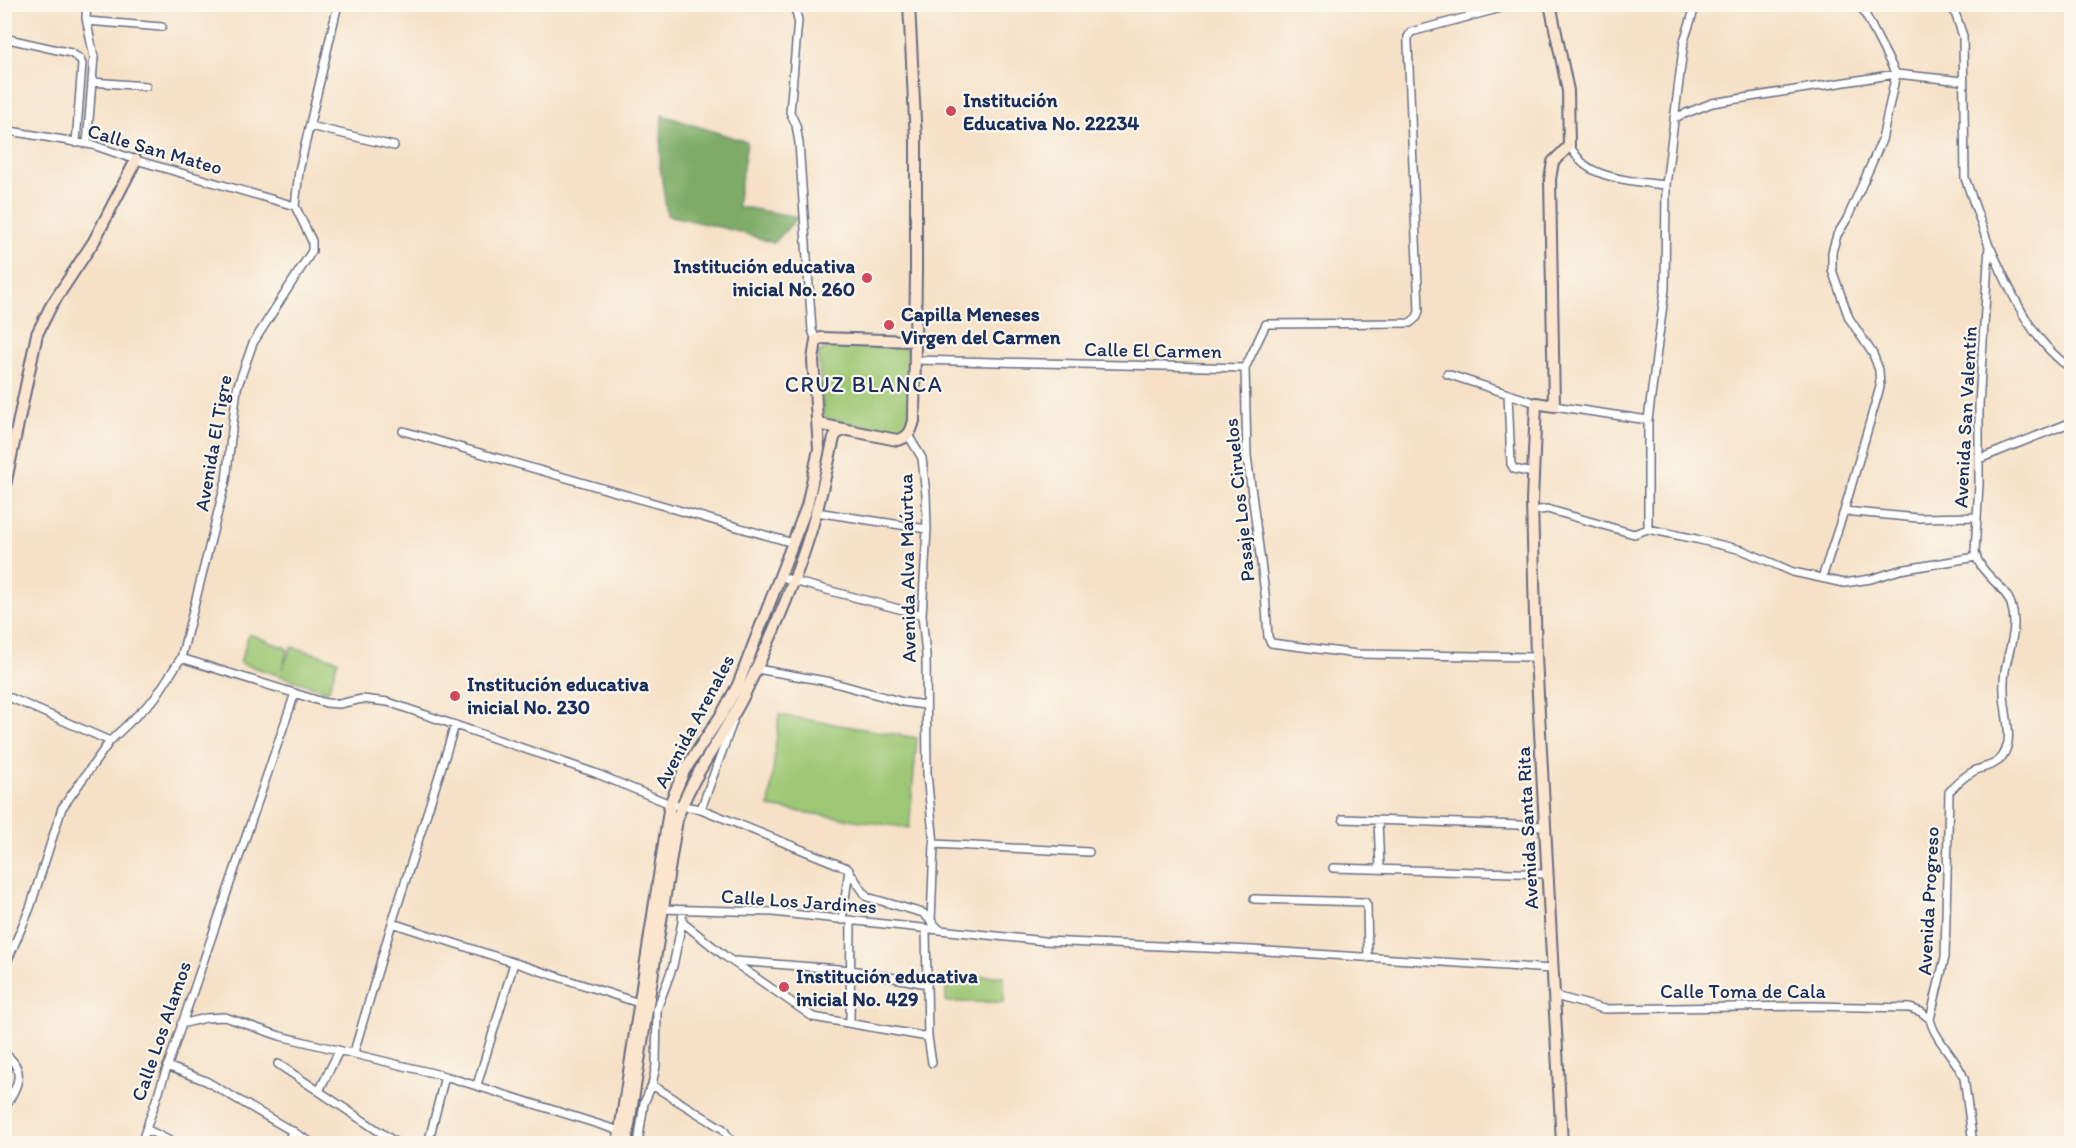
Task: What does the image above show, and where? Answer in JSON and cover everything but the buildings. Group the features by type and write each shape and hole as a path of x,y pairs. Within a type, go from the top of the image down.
{"street":[{"path":"87,4 87,21 94,57 87,144"},
{"path":"295,206 299,171 338,4"},
{"path":"794,4 798,20 790,112 796,125 799,143 812,330 816,340 821,338 915,341"},
{"path":"818,424 897,440 908,435 914,421 916,140 909,4"},
{"name":"Pasaje Los Ciruelos","path":"1516,4 1415,30 1408,37 1419,310 1417,317 1410,323 1266,324 1245,368 1247,456 1270,641 1277,646 1357,654 1536,657"},
{"path":"1550,4 1568,91 1569,146 1585,165 1610,176 1642,183 1666,184"},
{"path":"1648,530 1648,420 1665,289 1666,184 1684,41 1696,4"},
{"path":"1822,578 1880,387 1879,370 1873,354 1849,318 1832,270 1832,252 1837,235 1882,140 1896,74 1860,4"},
{"name":"Avenida San Valentín","path":"1952,4 1963,36 1965,178 1989,246 1979,405 1976,557"},
{"path":"87,21 162,27"},
{"path":"4,38 71,53 80,59 82,64 76,143"},
{"path":"1674,118 1712,103 1896,74 1963,81"},
{"path":"92,82 146,86"},
{"path":"310,126 394,146"},
{"name":"Calle San Mateo","path":"4,130 87,144 295,206"},
{"path":"1554,406 1551,179 1553,162 1569,146"},
{"path":"4,490 37,334 51,306 94,241 136,160"},
{"name":"Avenida El Tigre","path":"4,969 30,908 62,808 110,741 155,698 181,658 226,480 237,388 253,343 312,251 312,241 295,206"},
{"path":"1989,246 2028,324 2054,357 2072,369"},
{"name":"Avenida Arenales","path":"618,1143 644,1004 670,804 684,771 722,714 738,685 807,506 819,449 813,360 816,340"},
{"name":"Calle El Carmen","path":"916,360 1245,368"},
{"path":"1447,374 1536,403 1648,420"},
{"path":"1508,394 1511,464 1514,469 1533,473"},
{"name":"Avenida Santa Rita","path":"1536,403 1533,473 1536,657 1562,1143"},
{"path":"1979,459 2072,422"},
{"name":"Avenida Arenales","path":"658,909 677,819 685,795 736,711 757,669 793,581 816,512 834,438 837,433 845,430"},
{"path":"403,432 793,543"},
{"name":"Avenida Alva Maúrtua","path":"908,435 923,462 927,529 922,615 926,655 927,774 934,844 931,921"},
{"path":"1533,511 1547,509 1634,534 1648,530 1742,550 1793,572 1844,583 1900,570 1976,557"},
{"path":"1844,511 1918,518 1977,516"},
{"path":"816,512 927,529"},
{"name":"Avenida Progreso","path":"1930,1019 1945,957 1950,792 1958,782 1974,771 1998,762 2004,754 2009,736 2005,707 2005,673 2015,632 2014,616 2010,600 1985,572 1976,557"},
{"path":"780,576 922,615"},
{"path":"181,658 326,703 339,704 362,699 388,702 595,773 670,804 701,809 849,870 867,897 922,914 940,930"},
{"path":"757,669 831,682 903,702 925,705"},
{"name":"Calle Los Alamos","path":"141,1143 295,693"},
{"path":"4,695 110,741"},
{"path":"701,809 729,737 736,711"},
{"path":"354,1052 455,725"},
{"path":"1343,819 1545,826"},
{"path":"1378,820 1380,868"},
{"path":"934,844 1089,852"},
{"path":"1334,868 1548,874"},
{"path":"842,920 849,870"},
{"path":"1254,899 1365,902 1367,905 1368,958"},
{"name":"Calle Los Jardines","path":"658,909 773,912 1044,941 1252,950 1552,969"},
{"path":"638,1143 644,1103 652,1085 656,1066 657,1009 673,966 683,911"},
{"path":"850,1023 851,920"},
{"path":"682,922 813,1017 928,1037"},
{"path":"392,923 644,1004 626,1143"},
{"path":"926,929 928,1037 932,1064"},
{"path":"734,961 850,970 927,984"},
{"path":"477,1085 514,963"},
{"name":"Calle Toma de Cala","path":"1555,996 1604,1009 1812,1006 1910,1008 1921,1011 1930,1019"},
{"path":"181,1024 206,1018 225,1017 249,1023 268,1032 477,1085 620,1131"},
{"path":"1930,1019 1932,1028 1960,1068 1964,1078 1973,1143"},
{"path":"320,1091 339,1051"},
{"path":"4,1053 14,1060 19,1073 16,1089 4,1109"},
{"path":"278,1064 398,1143"},
{"path":"167,1066 206,1081 314,1143"},
{"path":"428,1143 445,1076"},
{"path":"652,1085 723,1129 733,1143"},
{"path":"146,1130 176,1143"},
{"path":"286,1143 293,1131"}],"green space":[{"path":"662,115 747,142 737,206 798,217 774,243 736,231 667,215 660,166"},
{"path":"831,345 911,348 908,421 899,433 824,418 818,353"},
{"path":"249,634 288,649 282,669 292,647 338,660 328,691 240,663"},
{"path":"779,715 917,738 909,828 769,807"},
{"path":"946,976 1004,976 1004,1002 946,1002"}],"place":[{"name":"Institución Educativa No. 22234","path":"951,111"},
{"name":"Institución educativa inicial No. 260","path":"867,278"},
{"name":"Capilla Meneses Virgen del Carmen","path":"889,325"},
{"name":"Institución educativa inicial No. 230","path":"455,696"},
{"name":"Institución educativa inicial No. 429","path":"784,987"}],"district":[{"name":"CRUZ BLANCA","path":"864,384"}]}
